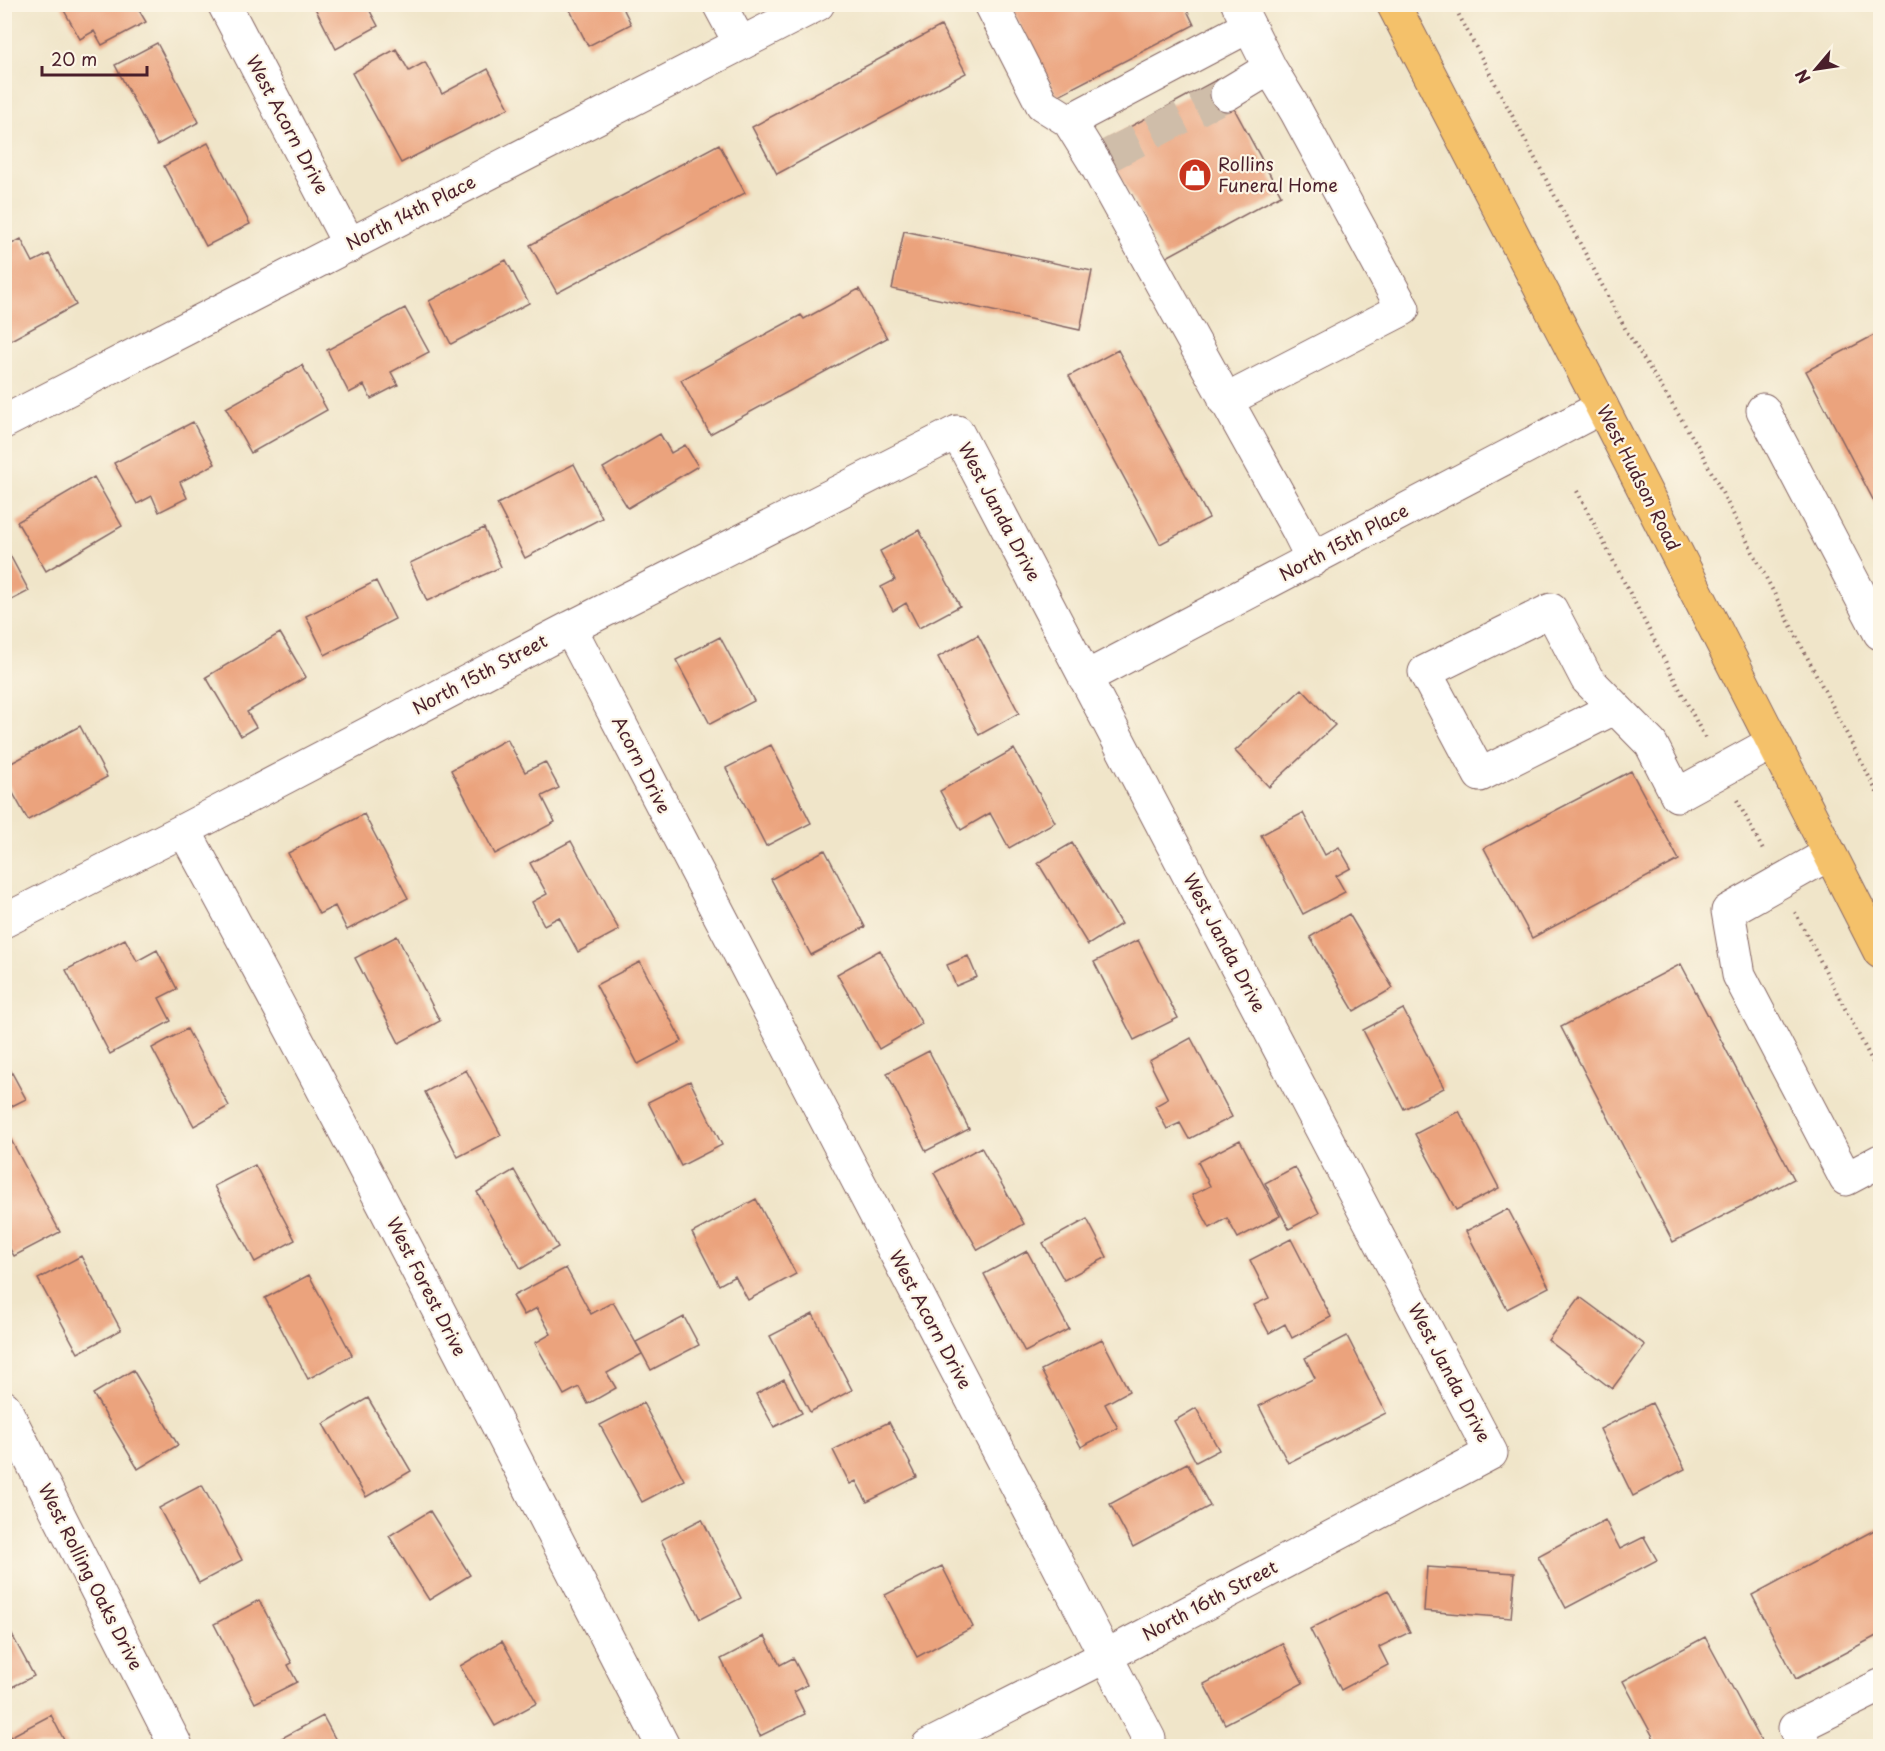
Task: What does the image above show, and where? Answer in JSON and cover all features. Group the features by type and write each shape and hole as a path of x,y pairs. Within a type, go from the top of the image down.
{"highway":[{"name":"West Hudson Road","path":"1393,4 1602,407 1829,854 1878,940"}],"street":[{"name":"West Acorn Drive","path":"224,4 350,246"},
{"path":"719,4 740,43"},
{"name":"North 14th Place","path":"4,422 818,4"},
{"path":"991,4 1042,104 1069,121 1102,159 1225,401 1313,560"},
{"path":"1069,121 1243,15 1403,309 1225,401"},
{"path":"1227,94 1270,68"},
{"name":"North 15th Place","path":"1085,678 1602,407"},
{"path":"1763,410 1881,633"},
{"name":"North 15th Street","path":"4,921 184,830 570,628 957,432"},
{"name":"West Janda Drive","path":"957,432 1491,1453"},
{"path":"1614,708 1480,775 1425,672 1551,610 1587,680 1651,744 1677,795 1772,743"},
{"name":"Acorn Drive","path":"570,628 711,901"},
{"name":"West Forest Drive","path":"184,830 338,1118 663,1746"},
{"path":"1829,854 1728,911 1739,975 1846,1179 1881,1161"},
{"name":"West Acorn Drive","path":"711,901 1149,1739"},
{"name":"West Rolling Oaks Drive","path":"4,1407 176,1746"},
{"name":"North 16th Street","path":"928,1746 1106,1656 1491,1453"},
{"path":"1805,1746 1795,1728 1881,1686"}],"path":[{"path":"1453,4 1627,332 1698,446 1881,798"}],"building":[{"path":"313,4 382,4 370,11 378,26 336,49"},
{"path":"567,4 621,4 631,24 588,46"},
{"path":"1024,4 1184,4 1194,25 1057,96 1012,11"},
{"path":"61,5 136,5 146,22 102,45 94,31 80,39"},
{"path":"941,26 966,73 777,174 752,127"},
{"path":"157,43 199,122 157,145 115,65"},
{"path":"396,49 409,71 425,62 442,94 488,69 509,108 401,163 352,73"},
{"name":"Rollins Funeral Home","path":"1218,79 1281,195 1165,258 1102,142"},
{"path":"208,143 250,224 206,246 164,166"},
{"path":"719,144 745,193 557,293 530,245"},
{"path":"904,231 1092,271 1080,330 892,289"},
{"path":"21,239 33,262 49,254 76,305 11,340 4,328 4,248"},
{"path":"506,260 529,303 451,344 429,301"},
{"path":"859,289 887,338 710,434 681,380 801,315 804,319"},
{"path":"405,308 429,352 391,372 398,385 371,399 364,385 349,393 327,350"},
{"path":"1880,332 1880,513 1806,371"},
{"path":"1118,350 1209,518 1160,544 1069,376"},
{"path":"302,365 327,410 251,453 226,408"},
{"path":"193,422 215,464 180,482 187,498 159,512 152,496 137,504 114,463"},
{"path":"660,434 671,453 685,445 698,466 628,508 603,468"},
{"path":"574,464 602,518 525,558 497,504"},
{"path":"94,477 122,526 46,571 17,522"},
{"path":"484,528 501,567 427,601 410,563"},
{"path":"919,530 960,606 919,628 906,603 893,611 881,587 895,580 880,551"},
{"path":"4,544 29,591 4,604"},
{"path":"376,581 395,619 325,655 306,616"},
{"path":"280,633 306,677 247,712 256,727 241,736 206,677"},
{"path":"978,635 1019,713 979,735 938,657"},
{"path":"720,637 754,701 710,724 676,660"},
{"path":"1302,689 1335,725 1269,787 1235,751"},
{"path":"80,726 107,777 28,820 4,777 4,767"},
{"path":"507,739 525,772 545,762 559,788 542,796 555,822 495,854 451,770"},
{"path":"771,745 811,823 766,846 726,768"},
{"path":"1014,749 1055,822 1009,848 990,813 961,830 940,791"},
{"path":"1631,771 1679,860 1532,938 1484,848"},
{"path":"1303,813 1325,855 1339,847 1351,868 1336,876 1345,892 1303,914 1261,835"},
{"path":"364,814 408,898 347,930 335,906 319,914 288,853"},
{"path":"571,841 619,930 578,952 559,917 544,925 532,902 547,894 530,863"},
{"path":"1072,843 1121,924 1088,945 1038,863"},
{"path":"825,850 865,927 811,955 771,879"},
{"path":"1349,914 1393,988 1354,1011 1310,937"},
{"path":"397,936 440,1021 399,1043 355,958"},
{"path":"125,939 137,961 157,950 177,989 159,998 171,1021 110,1054 66,970"},
{"path":"1138,940 1178,1018 1134,1040 1094,962"},
{"path":"880,950 922,1024 879,1049 837,974"},
{"path":"968,956 977,977 956,986 947,965"},
{"path":"640,962 682,1041 638,1064 596,985"},
{"path":"1681,964 1794,1179 1673,1242 1561,1027"},
{"path":"1403,1009 1444,1088 1404,1109 1363,1030"},
{"path":"187,1029 229,1106 194,1126 152,1048"},
{"path":"1191,1038 1232,1117 1189,1139 1180,1123 1167,1129 1155,1106 1168,1099 1149,1061"},
{"path":"929,1051 969,1129 926,1151 887,1073"},
{"path":"4,1058 26,1099 4,1110"},
{"path":"466,1070 501,1135 458,1157 425,1092"},
{"path":"690,1081 722,1145 681,1166 648,1102"},
{"path":"1459,1111 1499,1188 1456,1210 1415,1134"},
{"path":"10,1138 60,1232 14,1256 4,1238 4,1140"},
{"path":"1240,1140 1280,1216 1238,1238 1227,1218 1210,1228 1192,1195 1210,1186 1198,1162"},
{"path":"981,1147 1024,1224 978,1250 934,1173"},
{"path":"255,1165 295,1240 255,1262 214,1186"},
{"path":"1295,1167 1319,1213 1289,1229 1265,1183"},
{"path":"514,1170 558,1247 521,1269 477,1192"},
{"path":"756,1199 796,1274 748,1300 735,1276 719,1285 692,1233"},
{"path":"1508,1209 1549,1287 1507,1309 1466,1231"},
{"path":"1087,1219 1107,1257 1064,1280 1043,1243"},
{"path":"1291,1239 1331,1317 1292,1338 1285,1324 1269,1333 1254,1305 1269,1298 1250,1260"},
{"path":"1027,1251 1069,1329 1025,1352 984,1274"},
{"path":"81,1256 121,1330 78,1353 38,1279"},
{"path":"566,1268 591,1314 613,1302 642,1354 607,1373 616,1388 588,1404 579,1387 564,1395 535,1343 551,1334 537,1308 524,1315 513,1296"},
{"path":"309,1275 352,1355 308,1379 265,1298"},
{"path":"1580,1297 1645,1345 1612,1389 1548,1340"},
{"path":"813,1314 852,1390 810,1412 770,1336"},
{"path":"684,1317 699,1345 651,1370 636,1342"},
{"path":"1347,1336 1386,1413 1288,1463 1259,1406 1315,1378 1305,1358"},
{"path":"1102,1339 1129,1391 1105,1404 1118,1428 1081,1447 1041,1370"},
{"path":"133,1370 178,1445 138,1469 93,1394"},
{"path":"784,1379 802,1413 774,1427 756,1394"},
{"path":"368,1398 411,1471 366,1497 323,1424"},
{"path":"643,1403 684,1480 642,1502 600,1425"},
{"path":"1652,1403 1685,1469 1633,1496 1600,1429"},
{"path":"1196,1408 1219,1450 1196,1462 1174,1421"},
{"path":"889,1422 917,1477 867,1502 856,1481 850,1484 833,1450"},
{"path":"1187,1463 1210,1506 1133,1547 1110,1504"},
{"path":"202,1485 242,1560 199,1583 159,1508"},
{"path":"430,1511 470,1575 429,1600 389,1536"},
{"path":"702,1519 741,1598 700,1619 661,1540"},
{"path":"1605,1520 1620,1549 1644,1537 1657,1560 1566,1608 1538,1556"},
{"path":"1880,1527 1880,1634 1796,1679 1752,1595"},
{"path":"942,1566 973,1627 917,1657 885,1595"},
{"path":"1427,1567 1515,1573 1511,1618 1424,1611"},
{"path":"1388,1590 1410,1632 1379,1647 1388,1665 1341,1690 1310,1629"},
{"path":"259,1600 292,1663 288,1665 297,1682 255,1703 214,1624"},
{"path":"4,1620 34,1676 4,1691"},
{"path":"765,1636 780,1665 793,1658 807,1685 794,1692 805,1714 760,1736 721,1659"},
{"path":"1705,1637 1764,1746 1658,1746 1623,1681"},
{"path":"502,1641 537,1703 495,1726 460,1666"},
{"path":"1282,1643 1303,1683 1225,1724 1204,1684"},
{"path":"51,1715 67,1746 4,1746 4,1740"},
{"path":"323,1716 339,1746 284,1746 280,1739"}],"tunnel":[{"path":"1109,155 1227,94"}],"place":[{"name":"Rollins Funeral Home","path":"1195,175"}]}
